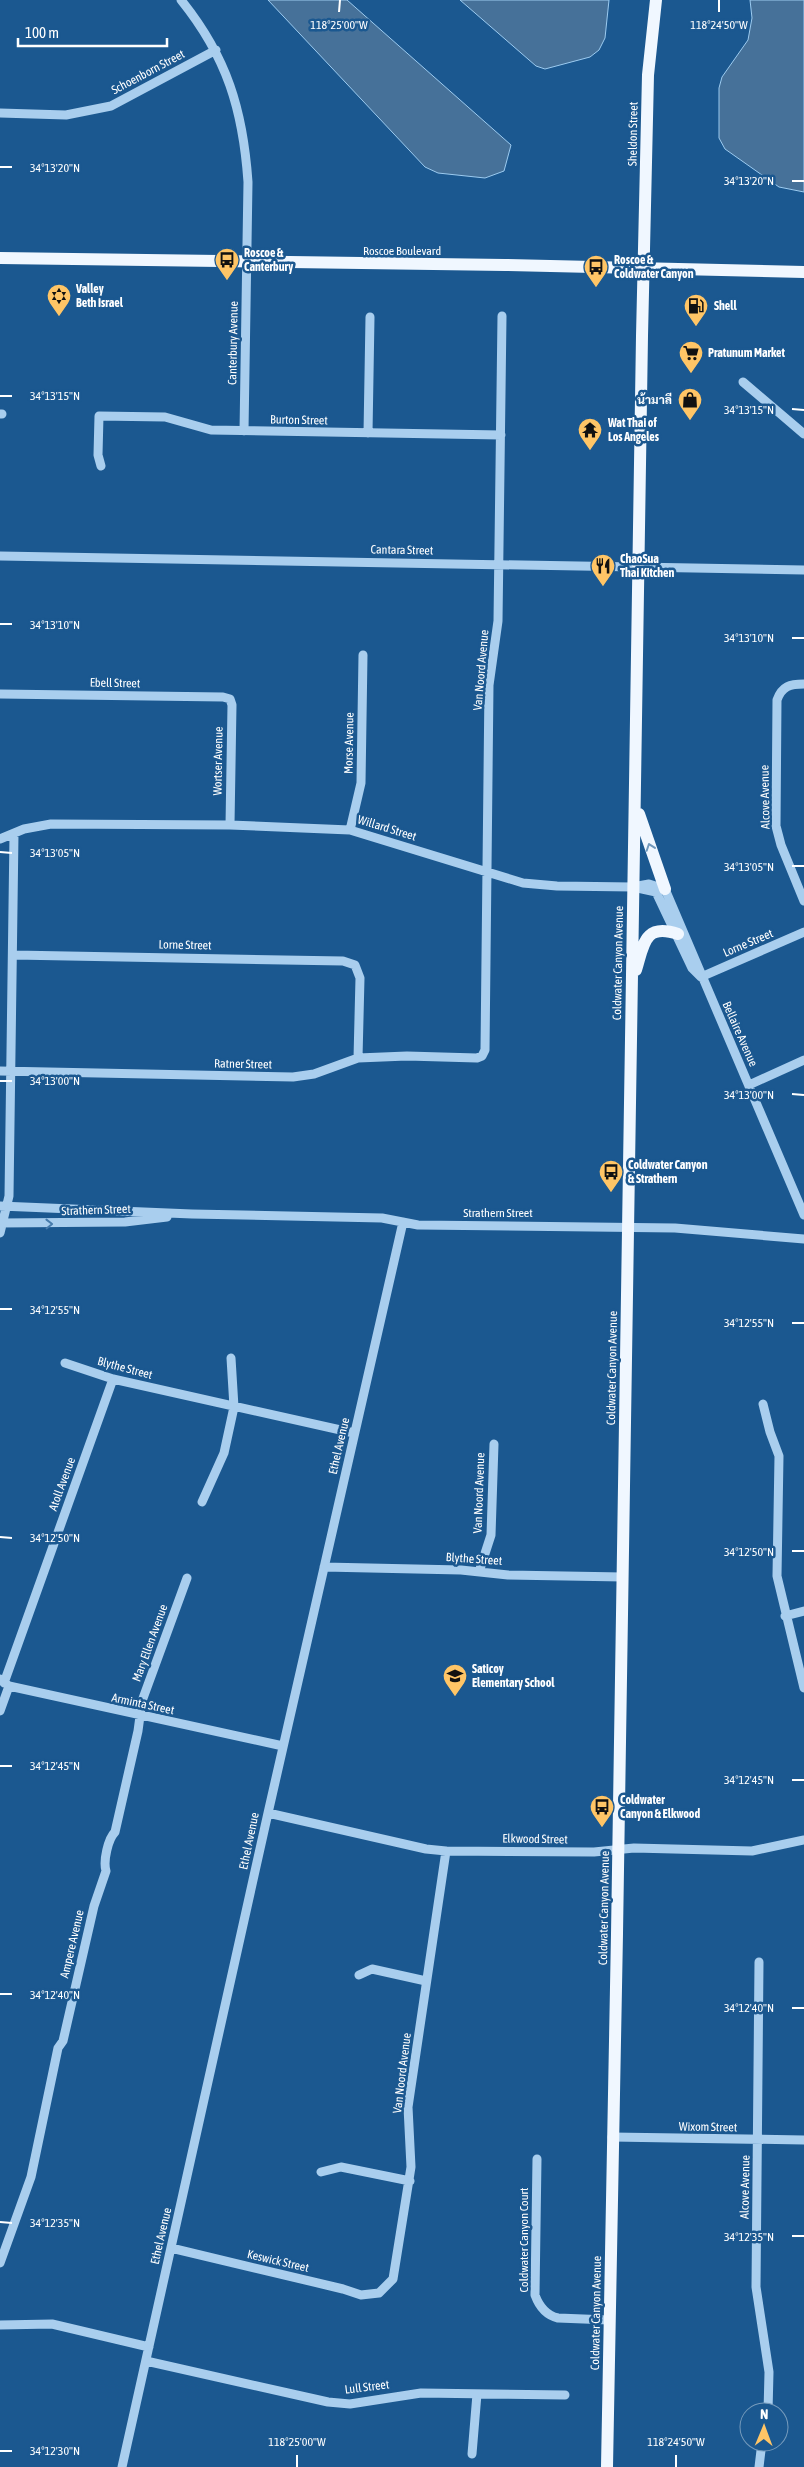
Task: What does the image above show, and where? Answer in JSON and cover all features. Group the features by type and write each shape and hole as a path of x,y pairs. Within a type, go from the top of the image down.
{"main road":[{"name":"Sheldon Street","path":"644,269 648,75 656,0"},
{"name":"Roscoe Boulevard","path":"0,258 506,265 804,272"},
{"name":"Coldwater Canyon Avenue","path":"607,2467 644,269"},
{"path":"635,804 665,890"},
{"path":"632,985 645,940 658,930 678,934"}],"street":[{"name":"Canterbury Avenue","path":"181,0 202,27 216,50 228,76 246,156 248,182 244,432"},
{"name":"Schoenborn Street","path":"0,113 66,114 111,106 216,50"},
{"name":"Van Noord Avenue","path":"482,1056 485,1050 489,685 498,621 502,316"},
{"path":"368,433 370,317"},
{"path":"743,382 804,434"},
{"name":"Burton Street","path":"101,466 98,455 99,416 165,417 211,430 244,432 501,435"},
{"name":"Cantara Street","path":"0,556 804,570"},
{"name":"Morse Avenue","path":"350,830 361,783 363,655"},
{"name":"Alcove Avenue","path":"804,684 792,684 781,690 777,700 776,826 781,845 804,900"},
{"name":"Ebell Street","path":"0,694 213,697 230,699"},
{"name":"Wortser Avenue","path":"230,699 232,705 230,825"},
{"name":"Willard Street","path":"0,839 24,829 51,824 230,825 350,830 486,872 539,885 633,887 656,892 678,934"},
{"path":"0,1233 4,1206 12,1072 14,834"},
{"path":"633,887 649,884 665,890"},
{"name":"Bellaire Avenue","path":"665,890 804,1215"},
{"name":"Lorne Street","path":"701,977 804,932"},
{"path":"678,934 692,968 701,977"},
{"name":"Lorne Street","path":"14,955 343,961 355,965 360,978 358,1058"},
{"name":"Ratner Street","path":"0,1071 293,1077 314,1074 358,1058 407,1056 477,1058 482,1056"},
{"path":"749,1085 804,1060"},
{"name":"Strathern Street","path":"4,1206 192,1214 382,1218 418,1225 628,1226 697,1229 804,1239"},
{"name":"Strathern Street","path":"2,1223 125,1222 192,1214"},
{"name":"Ethel Avenue","path":"122,2467 283,1746 403,1222"},
{"path":"202,1502 224,1453 234,1407 231,1358"},
{"name":"Blythe Street","path":"65,1363 113,1379 354,1433"},
{"name":"Atoll Avenue","path":"0,1711 4,1683 113,1379"},
{"path":"763,1404 770,1432 779,1456 777,1576 785,1616 804,1688"},
{"name":"Van Noord Avenue","path":"479,1572 491,1535 494,1444"},
{"name":"Blythe Street","path":"324,1567 623,1577"},
{"name":"Mary Ellen Avenue","path":"140,1716 142,1701 187,1578"},
{"path":"785,1616 804,1611"},
{"name":"Arminta Street","path":"4,1683 140,1716 283,1746"},
{"name":"Ampere Avenue","path":"0,2263 31,2177 58,2048 63,2041 94,1906 106,1870 104,1865 112,1836 115,1832 140,1716"},
{"name":"Elkwood Street","path":"268,1813 426,1849 446,1851 594,1852 634,1848 752,1851 804,1840"},
{"name":"Van Noord Avenue","path":"380,2292 393,2279 410,2181 408,2107 446,1851"},
{"name":"Alcove Avenue","path":"759,1962 756,2287 769,2372 768,2402"},
{"path":"359,1974 372,1969 426,1982"},
{"name":"Wixom Street","path":"612,2138 804,2140"},
{"name":"Coldwater Canyon Court","path":"537,2159 536,2295 539,2305 550,2316 558,2318 609,2320"},
{"path":"321,2172 341,2167 410,2181"},
{"name":"Keswick Street","path":"171,2248 361,2295 380,2292"},
{"path":"0,2325 52,2324 149,2347"},
{"name":"Lull Street","path":"146,2361 328,2402 350,2404 421,2393 565,2395"},
{"path":"472,2454 477,2394"},
{"path":"759,2467 761,2452"}],"water":[{"path":"268,0 347,0 511,145 504,171 485,178 438,173 425,167"},
{"path":"460,0 609,0 605,38 599,50 590,57 545,69 536,66"},
{"path":"750,0 804,0 804,192 779,187 725,149 719,138 719,88 722,77 748,40 752,18"}],"place":[{"name":"Roscoe & Canterbury","path":"227,281"},
{"name":"Roscoe & Coldwater Canyon","path":"596,288"},
{"name":"Valley Beth Israel","path":"59,317"},
{"name":"Shell","path":"696,327"},
{"name":"Pratunum Market","path":"691,374"},
{"name":"น้ามาลี","path":"690,421"},
{"name":"Wat Thai of Los Angeles","path":"590,451"},
{"name":"ChaoSua Thai Kitchen","path":"603,587"},
{"name":"Coldwater Canyon & Strathern","path":"611,1193"},
{"name":"Saticoy Elementary School","path":"455,1697"},
{"name":"Coldwater Canyon & Elkwood","path":"602,1828"}]}
